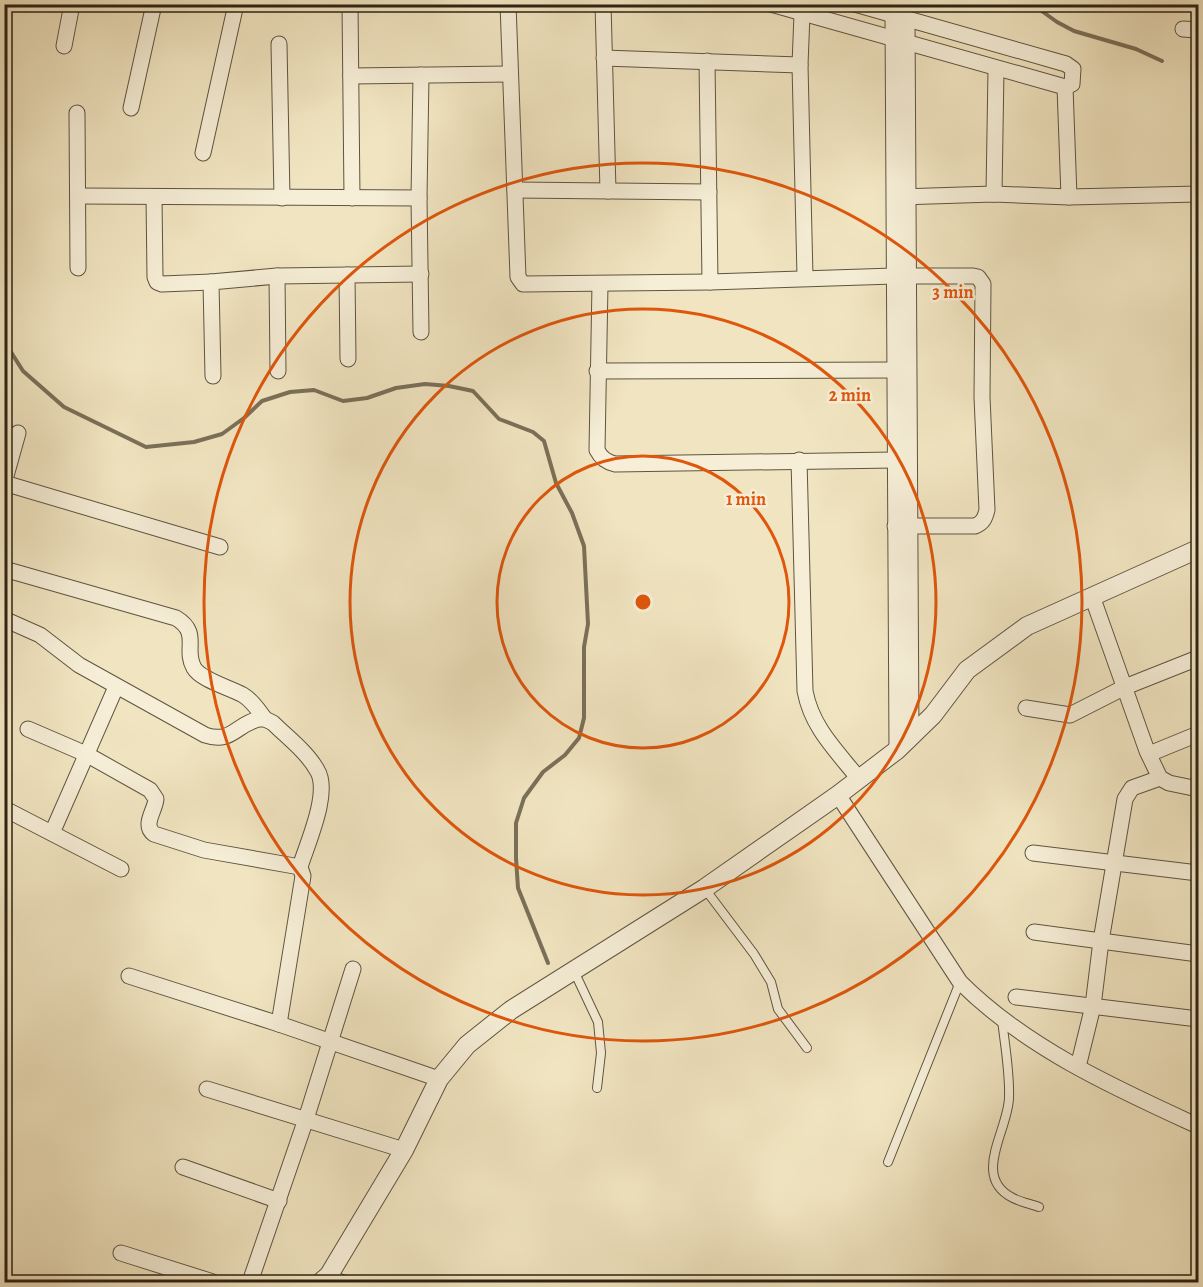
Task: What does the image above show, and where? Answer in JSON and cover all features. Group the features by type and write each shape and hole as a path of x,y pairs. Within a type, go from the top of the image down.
{"street":[{"path":"64,46 72,4"},
{"path":"131,108 154,4"},
{"path":"203,153 236,4"},
{"path":"350,4 352,198"},
{"path":"508,4 519,281 523,284 710,282 901,276 978,277 983,284 982,397 987,510 981,524 975,526 902,526"},
{"path":"603,4 608,191"},
{"path":"771,4 996,69 1065,87 1072,84 1073,69 1066,64 855,4"},
{"path":"802,14 800,65 805,278"},
{"path":"897,750 902,526 901,276 893,38 900,18"},
{"path":"900,18 908,43 900,197"},
{"path":"1183,29 1198,30"},
{"path":"279,44 282,198"},
{"path":"604,58 800,65"},
{"path":"708,61 710,282"},
{"path":"994,194 996,69"},
{"path":"351,76 509,74"},
{"path":"421,75 419,198 421,332"},
{"path":"1065,87 1069,197"},
{"path":"77,112 78,268"},
{"path":"516,190 709,192"},
{"path":"900,197 994,194 1069,197 1198,194"},
{"path":"79,196 419,198"},
{"path":"154,197 155,277 157,282 162,284 277,276 421,274"},
{"path":"347,274 348,359"},
{"path":"277,276 278,371"},
{"path":"901,276 895,370 895,460 902,526 911,737"},
{"path":"211,282 213,376"},
{"path":"600,284 597,371 597,450 600,457 615,464 895,460"},
{"path":"597,371 895,370"},
{"path":"18,433 8,454 4,483 220,547"},
{"path":"799,460 805,691 808,707 815,723 859,779"},
{"path":"325,1279 404,1150 439,1079 467,1045 511,1010 705,888 838,795 911,737 933,715 967,670 1027,626 1198,549"},
{"path":"4,569 176,618 184,623 189,631 194,667 200,674 245,696 255,704 265,719 273,723 318,770 322,780 321,798 300,867 303,876 279,1024"},
{"path":"1092,596 1149,754 1160,778 1168,783 1198,789"},
{"path":"4,619 40,635 79,665 205,735 214,738 229,736 254,720 265,719"},
{"path":"1026,708 1070,714 1125,687 1198,658"},
{"path":"52,833 116,687"},
{"path":"28,729 86,754 154,794 156,805 148,825 154,834 204,850 300,867"},
{"path":"1149,754 1198,734"},
{"path":"1078,1068 1093,1006 1101,941 1128,793 1132,788 1160,778"},
{"path":"838,795 960,982 1002,1020 1078,1068 1198,1126"},
{"path":"5,809 121,869"},
{"path":"1033,853 1198,873"},
{"path":"1034,932 1198,954"},
{"path":"250,1282 306,1119 353,969"},
{"path":"129,976 439,1079"},
{"path":"1016,997 1198,1019"},
{"path":"207,1089 404,1150"},
{"path":"183,1167 279,1201"},
{"path":"121,1253 213,1282"}],"lane":[{"path":"705,888 754,954 771,982 778,1009 807,1047"},
{"path":"574,971 598,1022 602,1053 597,1088"},
{"path":"888,1162 960,982"},
{"path":"1002,1020 1009,1098 1007,1118 992,1158 993,1174 998,1186 1012,1198 1040,1207"},
{"path":"325,1279 351,1282"}],"waterway":[{"path":"1032,4 1074,31 1136,49 1162,61"},
{"path":"4,341 23,371 64,407 146,447 194,442 222,434 262,401 290,392 314,390 343,401 367,398 396,388 425,384 473,391 499,419 533,432 544,441 556,483 572,513 584,546 588,624 584,647 584,718 579,738 565,755 543,772 524,798 516,823 518,888 548,963"}]}
